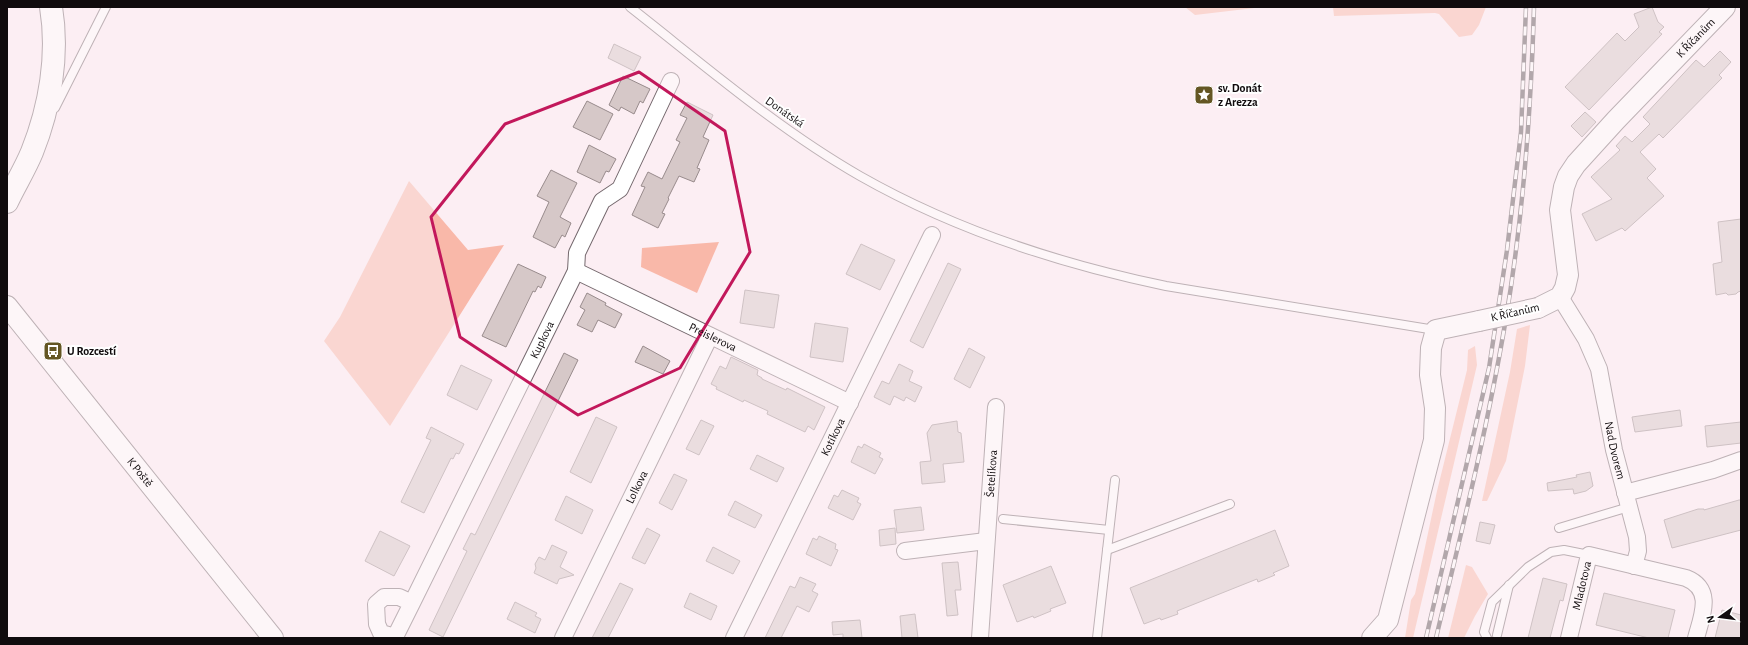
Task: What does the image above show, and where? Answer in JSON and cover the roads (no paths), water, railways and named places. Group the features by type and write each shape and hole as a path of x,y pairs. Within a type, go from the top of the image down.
{"main road":[{"path":"7,202 32,153 44,116 51,86 54,39 51,7"}],"street":[{"name":"K Říčanům","path":"1436,330 1538,308 1560,297 1565,288 1568,274 1560,210 1564,186 1568,176 1576,164 1616,120 1725,7"},
{"name":"Kupkova","path":"412,603 576,271 577,254 602,201 620,188 671,81"},
{"name":"Kotíkova","path":"734,638 932,236"},
{"name":"Preislerova","path":"576,271 850,403"},
{"name":"Nad Dvorem","path":"1560,297 1586,339 1599,368 1614,450 1627,500 1741,460"},
{"name":"K Poště","path":"7,306 273,638"},
{"path":"1372,638 1388,620 1434,440 1435,408 1430,375 1431,348 1436,330"},
{"name":"Lolkova","path":"563,638 710,336"},
{"name":"Šetelíkova","path":"980,638 996,407"},
{"path":"1627,500 1637,538 1638,552 1634,566"},
{"path":"905,551 986,541"},
{"name":"Mladotova","path":"1569,638 1589,556 1686,578 1698,585 1702,592 1704,607 1696,638"}],"lane":[{"path":"32,153 106,7"},
{"name":"Donátská","path":"630,7 728,85 811,145 860,176 940,216 1011,244 1049,257 1127,278 1219,295 1436,330"},
{"path":"1097,638 1115,480"},
{"path":"1559,528 1627,500"},
{"path":"1107,550 1230,504"},
{"path":"1003,519 1109,530"},
{"path":"1487,638 1484,632 1492,602 1528,567 1552,552 1564,550 1589,556"},
{"path":"1497,635 1509,585"}],"railway":[{"path":"1426,638 1489,368 1507,250 1521,132 1526,7"},
{"path":"1436,638 1482,443 1505,324 1517,245 1525,166 1531,86 1534,7"}],"place":[{"name":"sv. Donát z Arezza","path":"1204,95"},
{"name":"U Rozcestí","path":"53,351"}]}
